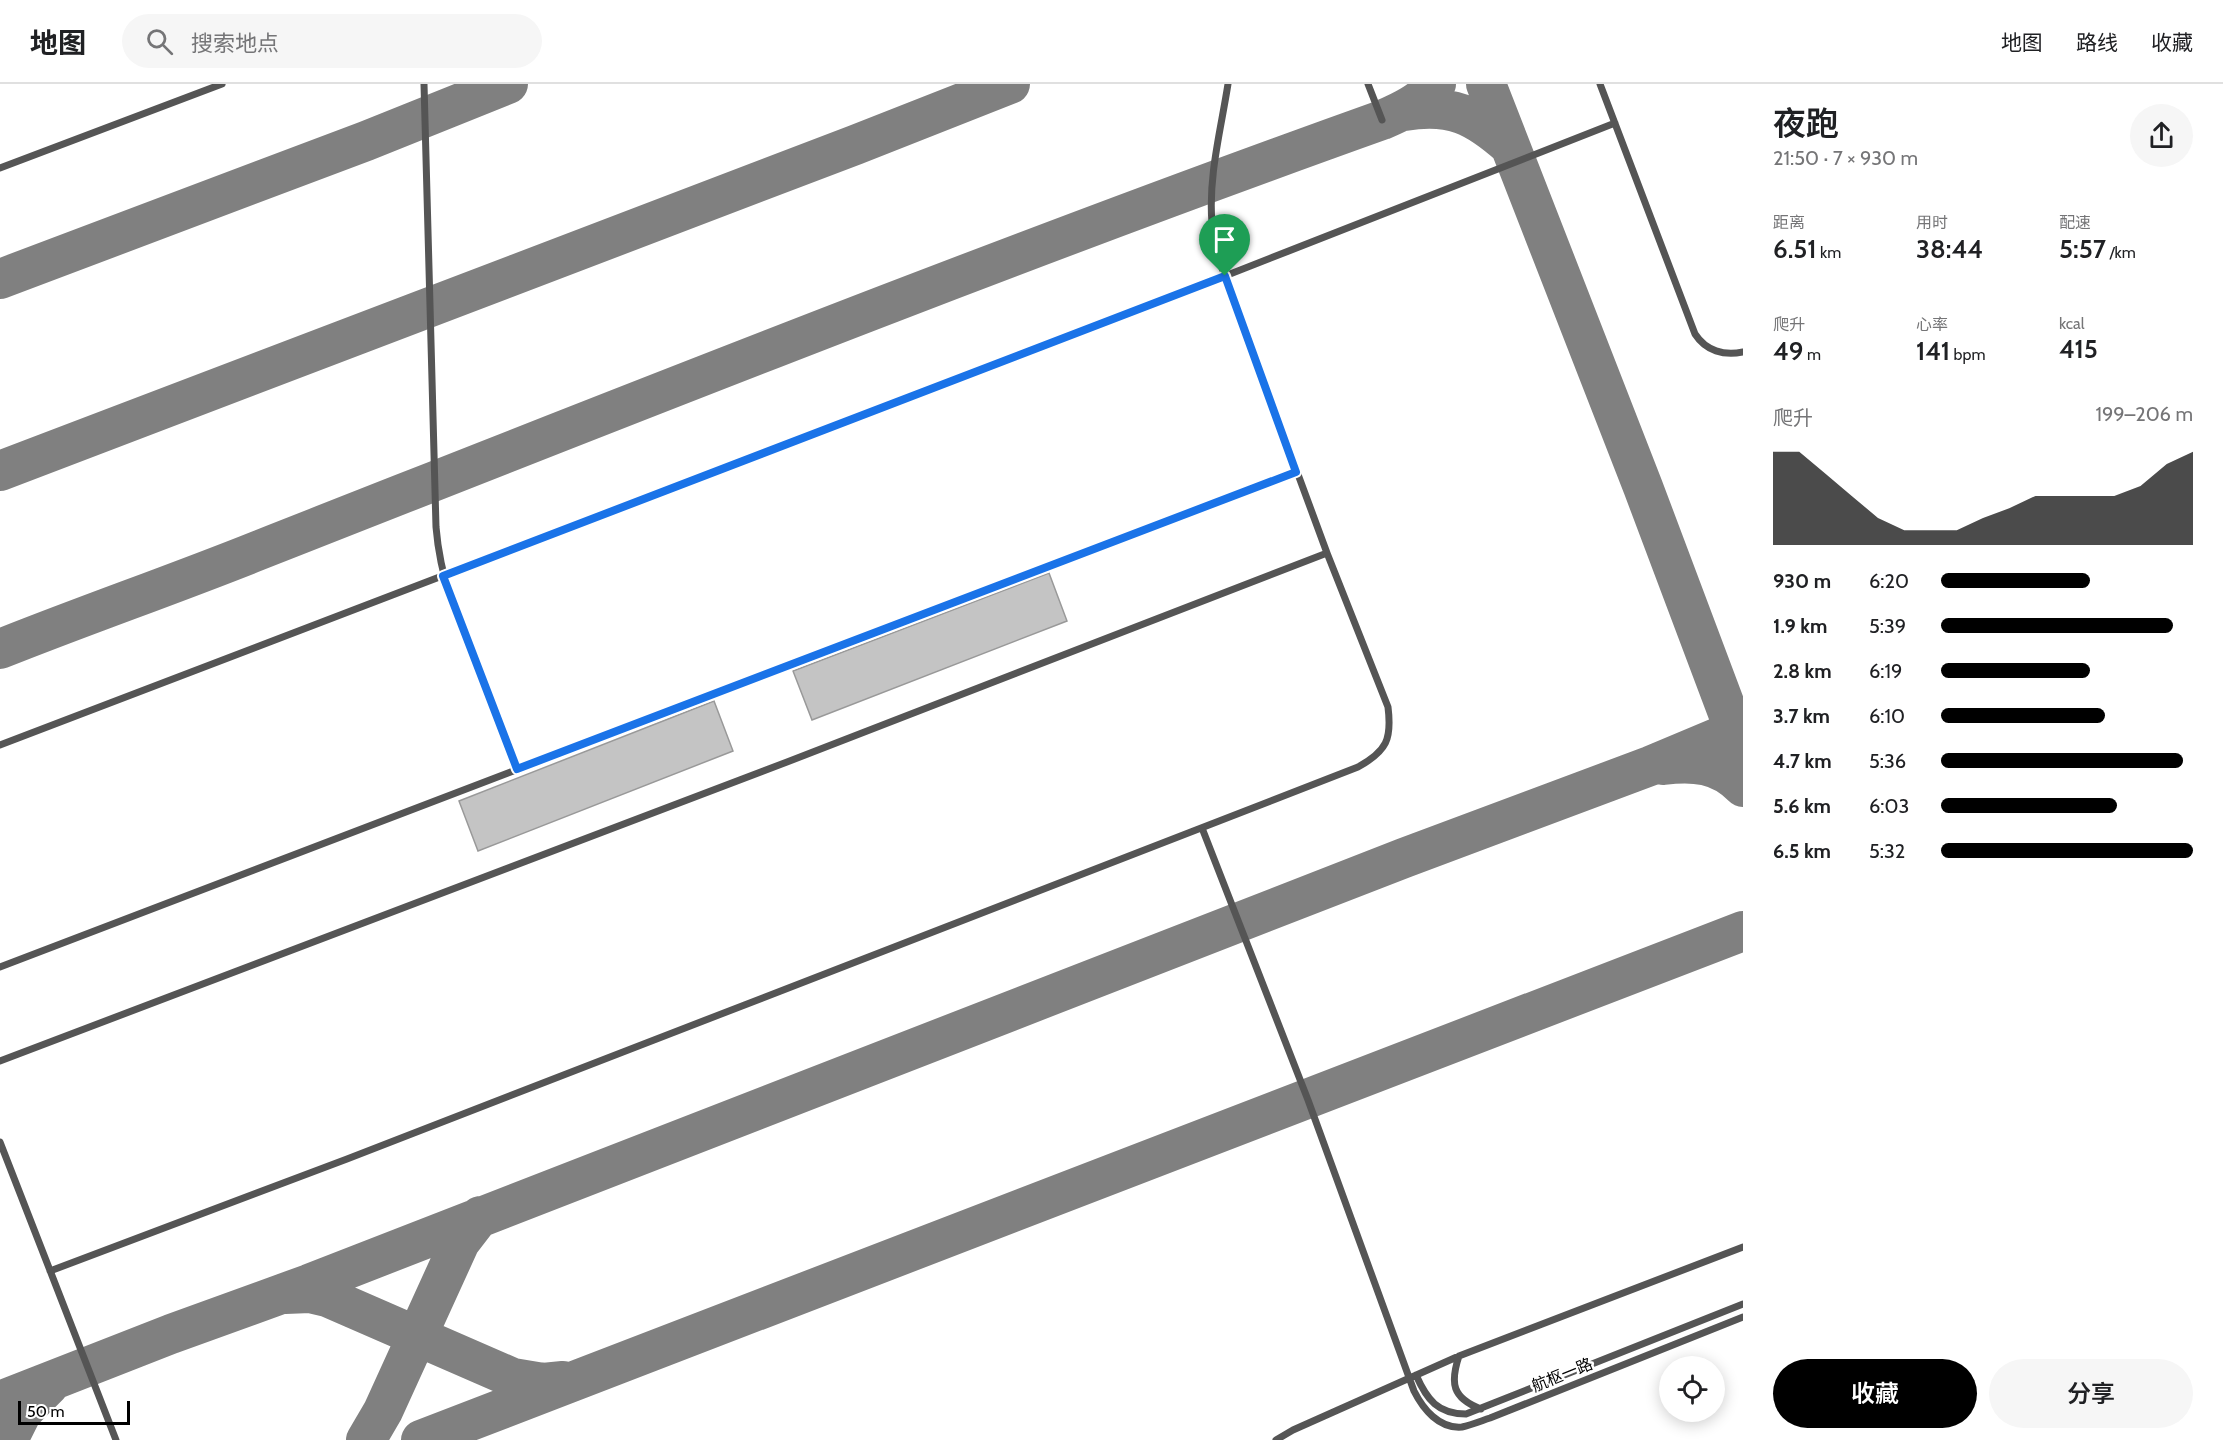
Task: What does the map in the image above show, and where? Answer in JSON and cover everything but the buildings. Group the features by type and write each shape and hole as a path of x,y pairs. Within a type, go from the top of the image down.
{"lane":[{"path":"0,168 222,84"},
{"path":"424,84 436,527 443,576 517,769"},
{"path":"50,1270 347,1159 1359,767 1373,759 1386,744 1390,730 1388,707 1296,472 1225,276 1212,224 1213,180 1228,84"},
{"path":"1368,84 1382,120"},
{"path":"1600,84 1695,334 1704,346 1711,349 1728,354 1743,352"},
{"path":"0,745 1225,276 1615,123"},
{"path":"0,967 1296,472"},
{"path":"0,1061 798,758 1327,553"},
{"path":"1202,828 1413,1377"},
{"path":"0,1142 116,1440"},
{"path":"1276,1440 1293,1430 1459,1356 1743,1247"},
{"name":"航枢一路","path":"1413,1377 1440,1409 1453,1414 1466,1414 1743,1304"},
{"name":"航枢一路","path":"1413,1377 1420,1403 1433,1418 1443,1424 1461,1427 1490,1418 1743,1317"},
{"path":"1459,1356 1453,1377 1455,1388 1460,1397 1481,1409"}],"taxiway":[{"path":"0,279 366,141 508,84"},
{"path":"0,471 1010,84"},
{"path":"0,649 225,564 959,277 1382,120 1418,101 1436,84"},
{"path":"1486,84 1643,487 1743,753"},
{"path":"1404,111 1435,109 1462,114 1485,126 1510,146"},
{"path":"0,1401 171,1334 309,1284 1404,858 1650,766 1743,727"},
{"path":"1663,765 1685,763 1715,768 1743,787"},
{"path":"421,1440 1743,931"},
{"path":"366,1440 383,1411 460,1242 480,1216"},
{"path":"285,1294 310,1293 327,1297 513,1378 543,1383 563,1381"},
{"path":"8,1440 22,1412 49,1385"}],"route":[{"path":"1225,276 1296,472 517,769 443,576 1225,276"}]}
